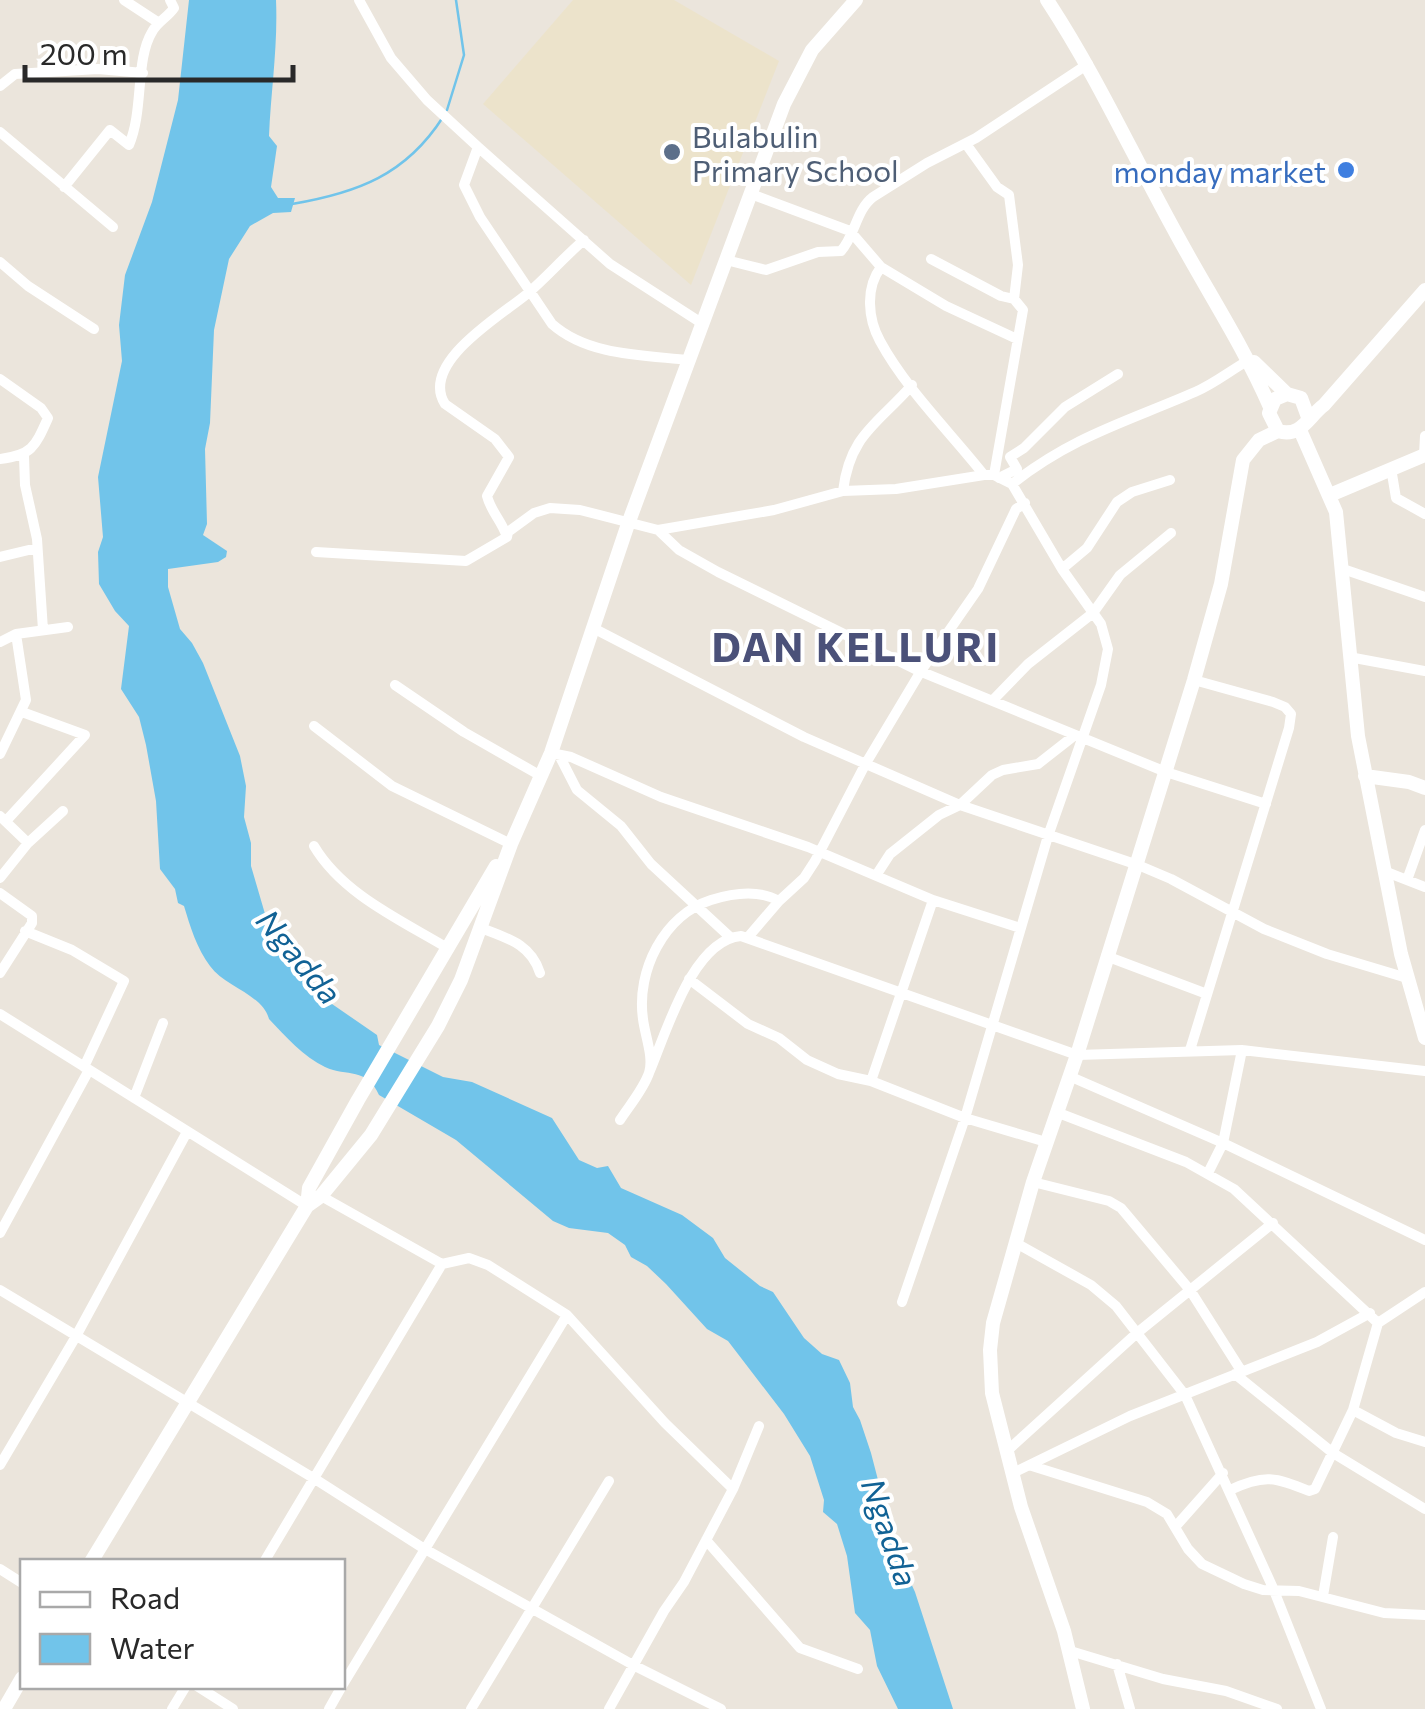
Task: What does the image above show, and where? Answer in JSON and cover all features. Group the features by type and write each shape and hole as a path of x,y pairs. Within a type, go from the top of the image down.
{"main road":[{"path":"307,1206 309,1188 510,844 555,754 628,524 797,76 831,25 856,0"},
{"path":"1048,0 1088,64 1178,237 1248,357 1270,407 1270,420 1278,430 1289,434 1324,406 1425,290"},
{"path":"1248,357 1288,394 1301,398 1304,423 1336,512 1365,776 1407,978 1425,1038"},
{"path":"1270,407 1275,399 1288,394"},
{"path":"1082,1709 992,1393 993,1322 1033,1182 1078,1055 1194,680 1221,584 1243,460 1259,440 1278,430"},
{"path":"1330,495 1424,455"},
{"path":"1365,776 1425,788"},
{"path":"93,1559 307,1206 322,1196 385,1113 438,1026 482,928 510,844"},
{"path":"4,1709 20,1681"}],"street":[{"path":"124,0 159,23"},
{"path":"64,187 110,130 129,145 138,120 148,42 174,8 170,0"},
{"path":"359,0 392,58 427,100 466,137 634,282 703,324"},
{"path":"726,260 766,270 818,252 841,252 850,241 850,231 866,202 873,196 966,144 1088,64"},
{"path":"0,86 15,74 98,69 144,74"},
{"path":"0,132 114,227"},
{"path":"966,144 1011,202 1018,265 1014,298 1023,310 992,476"},
{"path":"478,148 464,185 480,218 552,324 564,335 615,353 689,360"},
{"path":"751,194 850,231 881,267 946,306 1018,339"},
{"path":"507,537 503,524 490,509 487,496 509,457 495,439 445,404 441,384 447,364 471,335 530,291 584,240"},
{"path":"931,259 1001,296 1014,298"},
{"path":"0,262 28,286 94,329"},
{"path":"881,267 870,290 874,326 880,340 912,385 992,476 1012,484 1062,569 1101,624 1108,648 1101,685 1079,736 965,1118 902,1302"},
{"path":"1012,484 1048,456 1118,421 1197,391 1248,357"},
{"path":"316,552 466,561 507,537 508,532 534,513 550,508 580,510 658,530 774,510 844,491 992,476 1016,469 1010,457 1065,407 1118,374"},
{"path":"0,379 48,415 38,442 24,456 0,459"},
{"path":"844,491 850,459 868,426 912,385"},
{"path":"1424,455 1425,436"},
{"path":"24,456 43,630"},
{"path":"1391,468 1396,498 1425,514"},
{"path":"1062,569 1087,548 1117,502 1132,492 1170,480"},
{"path":"748,936 804,878 921,671 978,589 1016,508 1025,503"},
{"path":"658,530 679,550 718,572 921,671 1166,772 1266,804"},
{"path":"994,699 1028,664 1092,612 1120,575 1171,534"},
{"path":"0,558 37,548"},
{"path":"1342,570 1425,598"},
{"path":"0,642 16,634 68,627"},
{"path":"593,628 804,736 960,805 1138,866 1171,879 1264,929 1327,954 1407,978"},
{"path":"0,754 26,700 16,634"},
{"path":"1349,656 1425,671"},
{"path":"1190,1050 1290,728 1290,714 1285,707 1194,680"},
{"path":"394,685 464,732 541,776"},
{"path":"22,712 85,736 3,819 28,843"},
{"path":"314,726 392,786 510,844"},
{"path":"877,874 890,854 940,814 960,805 992,775 1038,764 1079,736"},
{"path":"555,754 571,757 661,798 877,874 932,900 1020,928"},
{"path":"555,754 577,790 620,826 651,864 730,937"},
{"path":"0,878 28,843 63,812"},
{"path":"1406,880 1425,830"},
{"path":"314,846 350,887 450,949"},
{"path":"1384,871 1425,887"},
{"path":"0,892 32,916 32,923 0,973"},
{"path":"649,1073 642,1002 654,953 666,932 680,915 696,905 761,892 778,901"},
{"path":"871,1081 932,900"},
{"path":"482,928 524,947 540,973"},
{"path":"0,1233 87,1068 124,981 72,950 25,931"},
{"path":"620,1120 649,1073 689,979 730,937 748,936 1078,1055 1242,1050 1425,1071"},
{"path":"1106,956 1206,994"},
{"path":"689,979 748,1024 779,1038 807,1060 965,1118 1046,1142"},
{"path":"0,1014 307,1206"},
{"path":"134,1098 163,1023"},
{"path":"1208,1173 1223,1143 1242,1050"},
{"path":"1070,1076 1223,1143 1425,1240"},
{"path":"1056,1112 1208,1173 1234,1189 1378,1323"},
{"path":"0,1466 188,1132"},
{"path":"1033,1182 1108,1201 1121,1208 1190,1290 1238,1373 1333,1453 1425,1509"},
{"path":"322,1196 442,1264 469,1258 488,1265 567,1315 653,1410 734,1489"},
{"path":"1007,1451 1138,1333 1273,1223"},
{"path":"1016,1243 1091,1286 1116,1306 1185,1395 1273,1588 1321,1709"},
{"path":"266,1559 442,1264"},
{"path":"0,1290 423,1548 635,1666 721,1709"},
{"path":"1230,1490 1260,1477 1309,1492 1315,1489 1353,1410 1378,1323 1425,1292"},
{"path":"1013,1474 1130,1416 1347,1328 1370,1313"},
{"path":"345,1681 567,1315"},
{"path":"1353,1410 1396,1433 1425,1442"},
{"path":"609,1709 734,1489 759,1426"},
{"path":"1032,1466 1147,1502 1167,1514 1202,1564 1244,1584 1263,1590 1323,1596 1384,1612 1425,1614"},
{"path":"1176,1526 1223,1473"},
{"path":"472,1709 609,1481"},
{"path":"1323,1596 1333,1538"},
{"path":"706,1540 800,1648 858,1668"},
{"path":"1068,1650 1243,1704 1277,1709"},
{"path":"1117,1664 1130,1709"},
{"path":"203,1689 234,1709"}],"shaded area":[{"path":"573,0 674,0 779,61 691,285 483,104"}],"water":[{"name":"Ngadda","path":"189,0 276,0 269,136 277,146 271,187 278,198 295,198 291,212 273,213 250,226 229,259 214,330 210,423 205,449 207,524 203,535 227,551 226,557 218,562 168,569 168,587 180,629 203,663 240,756 251,866 270,931 332,1004 377,1035 379,1045 443,1077 472,1082 552,1118 579,1160 597,1168 608,1166 621,1188 682,1215 713,1238 725,1258 773,1292 804,1338 822,1354 839,1360 850,1383 853,1407 871,1453 897,1553 915,1592 953,1709 898,1709 877,1666 870,1630 855,1613 847,1556 837,1524 823,1512 824,1500 810,1456 784,1414 728,1341 707,1329 666,1284 608,1233 569,1228 553,1221 456,1140 379,1095 369,1080 325,1067 302,1052 269,1019 259,1003 210,966 184,906 178,903 175,889 160,869 156,801 146,745 139,717 121,689 129,626 99,584 98,552 103,537 98,477 122,361 119,325 125,275 152,202 178,100"}],"waterway":[{"path":"447,110 464,55 456,0"},
{"path":"292,204 338,194 378,178 413,154 443,117"}],"place":[{"name":"Bulabulin Primary School","path":"672,152"},
{"name":"monday market","path":"1346,170"}],"district":[{"name":"DAN KELLURI","path":"856,645"}]}
